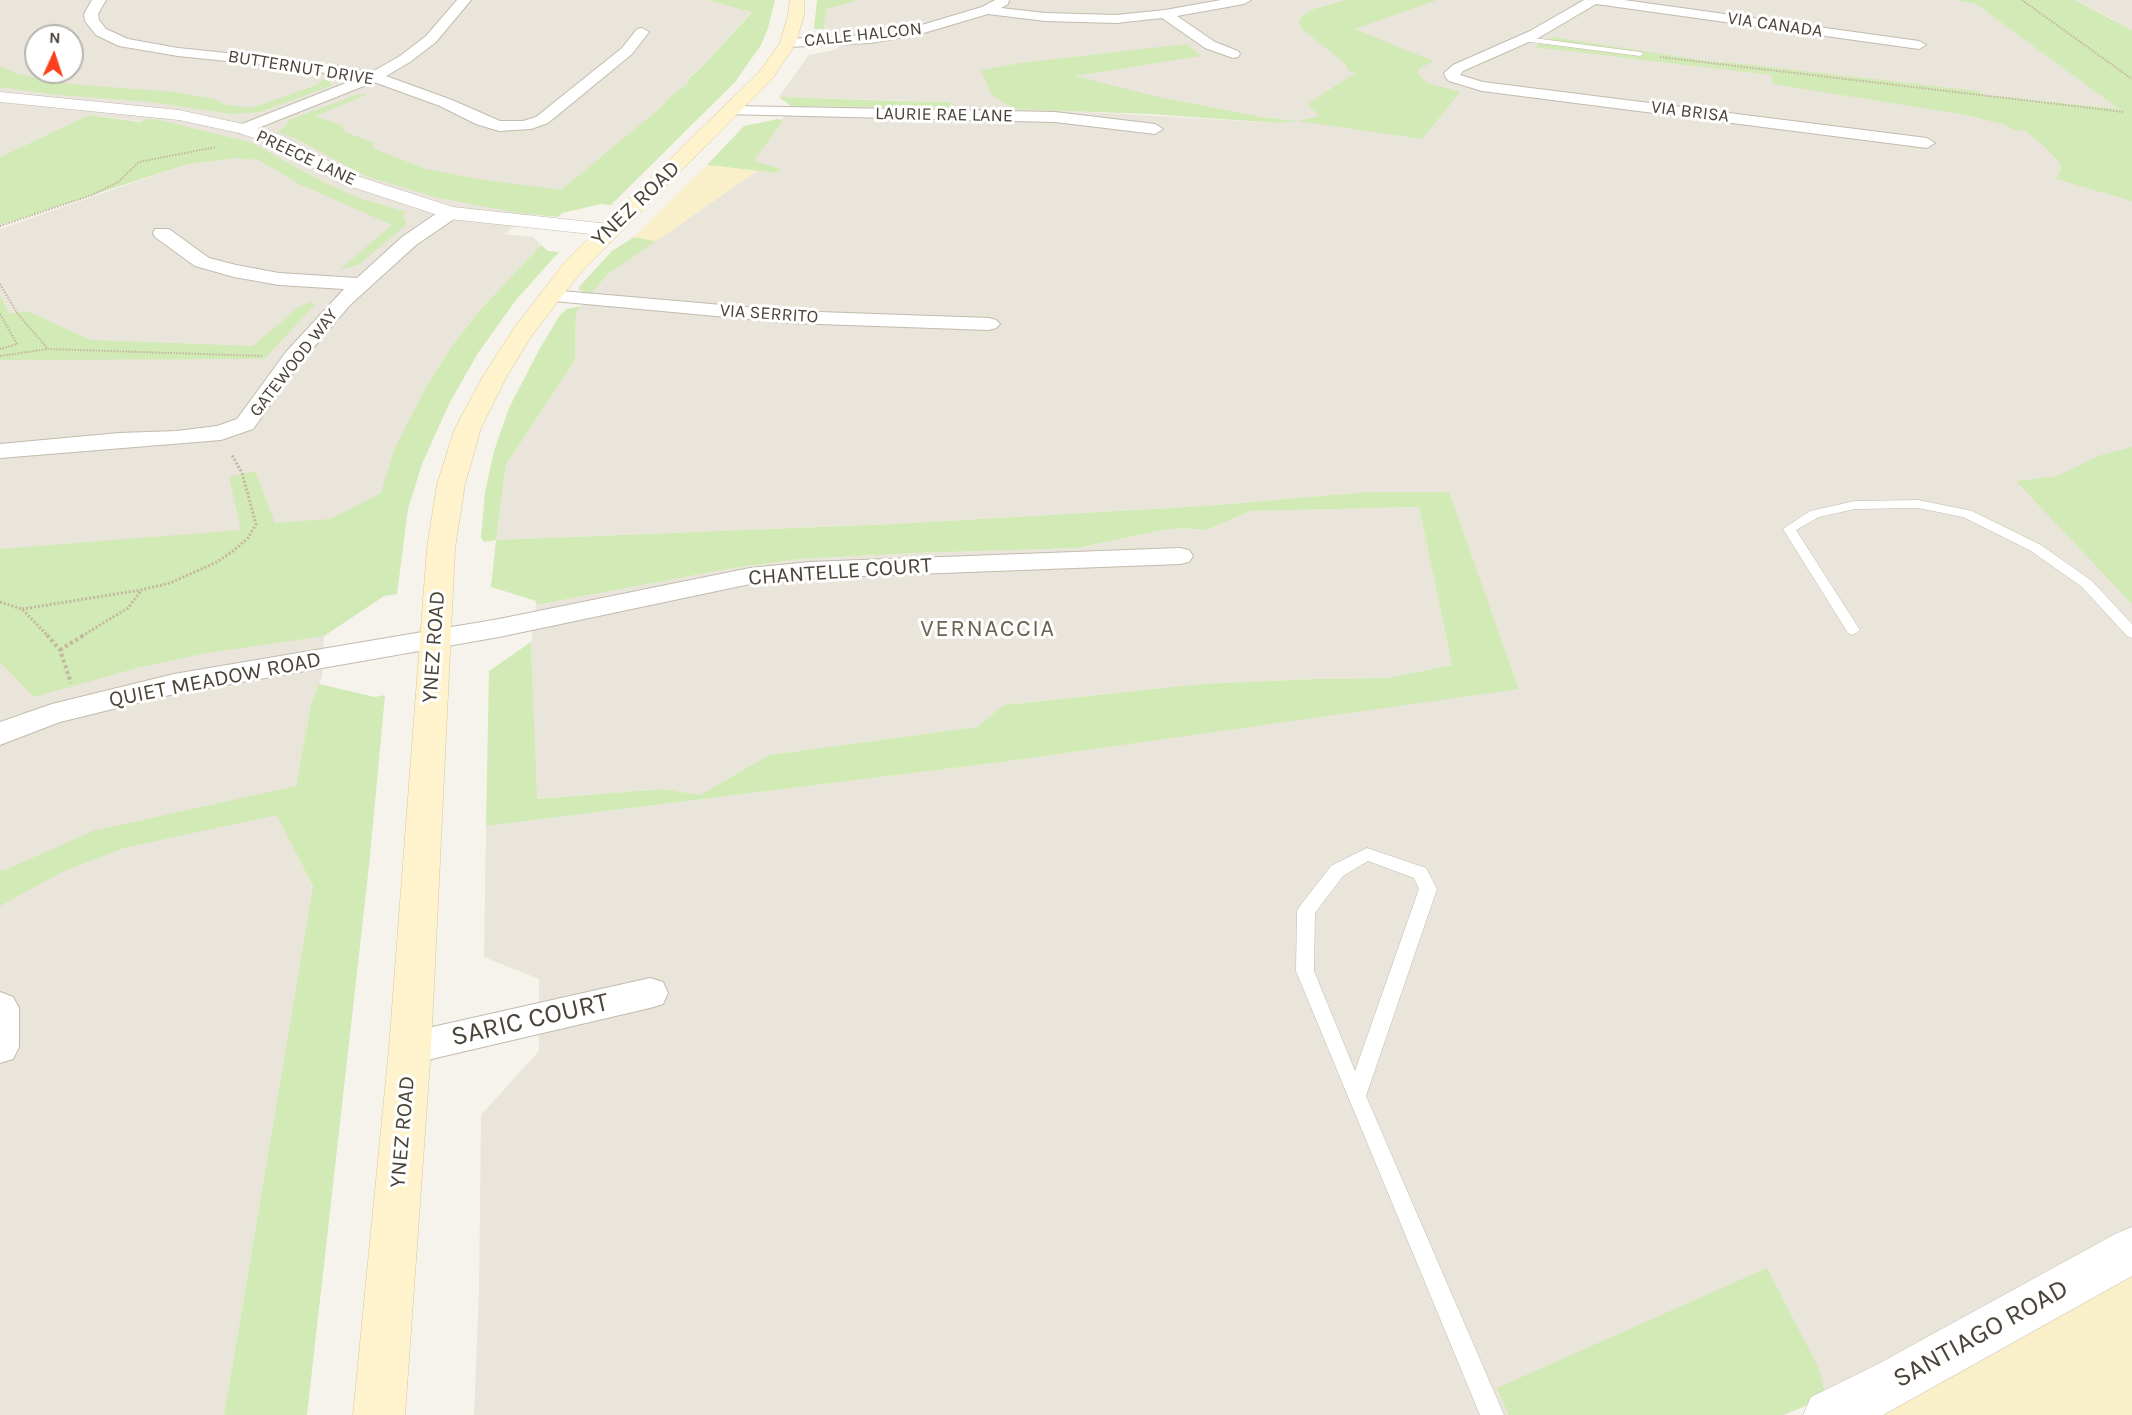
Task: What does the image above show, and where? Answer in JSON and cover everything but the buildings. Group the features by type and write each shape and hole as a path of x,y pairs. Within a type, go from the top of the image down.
{"main road":[{"name":"YNEZ ROAD","path":"379,1415 410,1048 434,640 444,528 451,484 468,428 494,378 522,333 573,267 766,75 788,44 796,15 796,0"}],"street":[{"name":"BUTTERNUT DRIVE","path":"99,0 91,14 92,21 101,32 124,43 178,52 304,65 374,77 446,103 482,121 499,126 525,126 542,120 627,51 642,32"},
{"path":"243,129 374,77 405,59 431,39 464,0"},
{"name":"CALLE HALCON","path":"788,44 870,39 917,31 987,10 1005,0"},
{"path":"987,10 1116,19 1165,14 1244,0"},
{"path":"1526,39 1595,0"},
{"name":"VIA CANADA","path":"1595,0 1919,45"},
{"path":"1165,14 1210,45 1233,54"},
{"name":"VIA BRISA","path":"1526,39 1458,68 1452,73 1454,78 1482,86 1927,143"},
{"name":"PREECE LANE","path":"2,99 179,116 243,129 275,139 347,179 450,213 609,230"},
{"name":"LAURIE RAE LANE","path":"732,111 1055,117 1155,129"},
{"name":"GATEWOOD WAY","path":"0,452 119,440 221,434 245,424 300,349 360,284 409,241 450,213"},
{"path":"162,233 202,262 234,271 279,279 360,284"},
{"name":"VIA SERRITO","path":"550,297 791,317 989,324"},
{"name":"CHANTELLE COURT","path":"434,640 617,605 750,576 810,570 1180,556"},
{"name":"QUIET MEADOW ROAD","path":"0,734 52,714 174,684 434,640"},
{"name":"SARIC COURT","path":"410,1048 650,993"},
{"path":"0,1008 0,1047"},
{"name":"SANTIAGO ROAD","path":"1829,1415 1896,1382 2132,1250"}],"lane":[{"path":"1526,39 1640,54"},
{"path":"1853,630 1789,529 1815,514 1855,506 1918,504 1967,514 2036,548 2087,584 2132,633"},
{"path":"1356,1096 1428,890 1420,873 1367,854 1337,871 1306,912 1305,971 1356,1096 1492,1415"}],"path":[{"path":"2022,0 2132,79"},
{"path":"1640,54 2124,112"},
{"path":"0,226 92,195 118,182 139,162 220,146"},
{"path":"0,284 17,314 48,350"},
{"path":"0,314 17,344 0,349"},
{"path":"0,356 48,350 267,356"},
{"path":"0,602 22,609 141,590 170,583 217,562 233,551 253,532 256,524 242,473 221,434"},
{"path":"60,650 128,608 141,590"},
{"path":"22,609 60,650 73,690"}],"shaded area":[{"path":"0,0 707,0 752,11 703,66 687,79 689,82 665,101 666,104 542,206 504,234 533,237 541,245 481,309 451,347 425,389 384,596 324,636 322,677 311,704 296,786 277,814 313,888 224,1415 0,1415 0,354 10,314 0,295 0,229 187,164 231,158 140,121 89,115 0,157"},
{"path":"826,0 1955,0 1976,4 2132,118 2132,1230 1832,1395 1783,1415 474,1415 479,1291 481,1115 539,1051 539,979 484,957 486,826 1002,762 1519,688 1448,492 1367,492 1205,506 893,524 496,540 506,465 575,360 576,312 607,275 757,171 777,173 753,162 791,106 949,108 951,102 779,97 809,55 838,49 842,34 824,29","holes":["1054,110 1262,117 1295,121 1278,123"]},
{"path":"2075,0 2132,0 2132,30 2109,17"},
{"name":"VERNACCIA","path":"1419,507 1452,665 1387,678 1201,684 1004,705 977,727 769,755 700,795 662,789 536,799 531,642 536,605 733,568 800,559 1078,548 1178,528 1207,530 1250,511"}],"green space":[{"path":"707,0 775,0 761,45 735,82 611,205 601,204 562,213 558,217 518,213 438,198 365,176 303,142 277,131 284,128 289,120 356,95 368,94 316,116 343,126 343,131 374,143 372,148 426,169 478,179 561,190 689,82 687,80 703,66 752,12"},
{"path":"817,0 859,0 826,9 824,29 814,29"},
{"path":"1346,0 1437,0 1355,29 1433,61 1418,70 1419,76 1430,84 1460,92 1422,139 1298,121 1320,116 1309,106 1309,103 1355,73 1348,70 1346,64 1302,29 1299,22 1301,17 1311,10"},
{"path":"1955,0 2075,0 2132,30 2132,201 2056,179 2061,164 2024,130 2016,131 2006,125 1966,115 1773,84 1771,75 1534,47 1553,37 1720,63 2119,109 1976,4"},
{"path":"1186,44 1201,56 1075,76 1163,98 1262,117 1298,121 1278,123 1149,114 1014,109 992,95 981,70 1021,63"},
{"path":"0,66 24,75 24,84 71,84 173,92 251,108 317,85 324,78 330,80 331,86 260,112 232,114 150,102 48,94 0,87"},
{"path":"779,97 951,102 949,108 791,106"},
{"path":"89,115 141,122 147,119 159,120 250,142 327,184 362,199 407,212 402,215 407,224 358,265 340,269 392,225 299,184 259,160 237,158 188,164 0,225 0,157"},
{"path":"783,120 754,161 781,169 776,173 707,165 744,126"},
{"path":"634,237 656,241 607,275 591,294 578,288 612,251"},
{"path":"541,245 548,251 559,252 516,300 478,353 449,404 422,464 408,509 397,594 384,596 324,636 207,653 137,668 34,697 0,662 0,549 241,530 229,477 255,471 275,523 330,519 381,493 394,450 425,389 451,347 481,309"},
{"path":"0,295 10,314 27,311 91,340 253,346 300,306 311,302 315,305 264,359 0,360"},
{"path":"581,306 576,312 575,360 506,465 496,540 484,542 481,537 485,492 494,451 509,408 560,315 567,309"},
{"path":"2132,447 2132,604 2016,481 2058,476 2098,456"},
{"path":"1367,492 1449,492 1519,689 1002,762 486,826 489,671 531,642 537,799 663,789 700,795 769,755 977,727 1004,705 1201,684 1387,678 1452,665 1419,507 1250,511 1207,530 1178,528 1078,548 800,559 733,568 536,605 536,601 491,587 496,540 893,524 1205,506"},
{"path":"319,684 375,697 385,695 369,866 307,1415 224,1415 313,887 277,815 124,848 62,872 0,906 0,869 3,871 93,831 296,786 311,704"},
{"path":"1767,1268 1819,1369 1824,1388 1822,1399 1783,1415 1509,1415 1497,1388"}],"sand":[{"path":"707,165 757,171 656,241 634,237"},
{"path":"2132,1273 2132,1415 1877,1415"}],"district":[{"name":"VERNACCIA","path":"988,629"}]}
